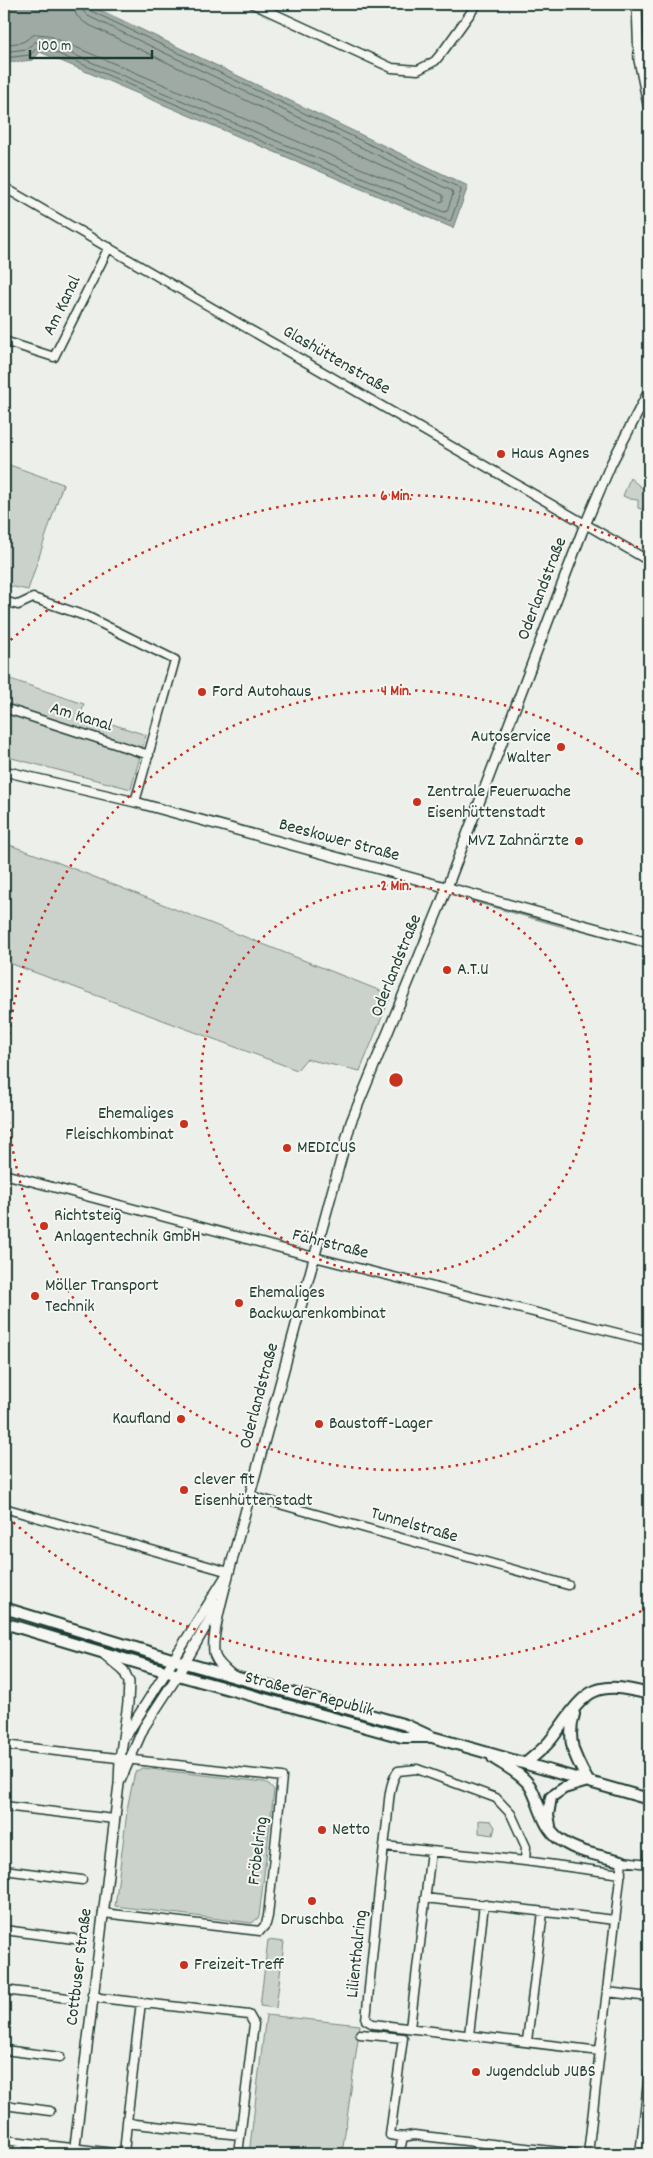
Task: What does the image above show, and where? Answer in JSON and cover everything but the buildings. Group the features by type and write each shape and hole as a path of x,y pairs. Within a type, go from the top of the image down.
{"main road":[{"name":"Straße der Republik","path":"4,1608 174,1660 406,1725 432,1737 649,1799"},
{"name":"Straße der Republik","path":"4,1623 178,1675 402,1737 432,1737"},
{"path":"526,1763 549,1742 582,1699 596,1690 612,1688 632,1689 649,1694"},
{"path":"552,1832 548,1815 551,1798 564,1788 588,1781 576,1759 571,1743 569,1729 575,1709"},
{"path":"484,1752 512,1771 529,1786 538,1809 552,1832 559,1839 571,1846 622,1861"}],"street":[{"path":"253,4 392,68 418,70 435,61 477,4"},
{"path":"637,4 639,60 649,109"},
{"name":"Glashüttenstraße","path":"7,189 649,561"},
{"name":"Am Kanal","path":"4,341 54,357 109,247"},
{"name":"Oderlandstraße","path":"233,1676 220,1664 213,1648 223,1595 351,1122 446,888 585,524 611,464 649,391"},
{"path":"4,601 18,606 33,598 88,617 175,660 135,802"},
{"name":"Am Kanal","path":"4,708 149,754"},
{"name":"Beeskower Straße","path":"4,771 135,802 649,943"},
{"name":"Fährstraße","path":"4,1174 314,1256 649,1341"},
{"name":"Tunnelstraße","path":"251,1496 568,1585"},
{"path":"4,1508 229,1572"},
{"name":"Oderlandstraße","path":"174,1660 229,1572"},
{"name":"Oderlandstraße","path":"185,1663 223,1595"},
{"name":"Cottbuser Straße","path":"74,2151 128,1704 129,1682 124,1671 102,1653"},
{"path":"165,1671 174,1660"},
{"path":"178,1675 185,1663"},
{"name":"Cottbuser Straße","path":"122,1746 132,1724 165,1671"},
{"name":"Cottbuser Straße","path":"119,1784 144,1727 178,1675"},
{"name":"Fröbelring","path":"4,1745 282,1777 268,1916 266,1924 260,1931 103,1914"},
{"name":"Lilienthalring","path":"525,1861 526,1847 511,1814 496,1798 417,1769 398,1771 393,1778 384,1846 366,2020 373,2024 600,2051"},
{"path":"4,1806 114,1819"},
{"path":"384,1846 525,1861 621,1874"},
{"path":"431,1851 390,2135 403,2137 414,2135 578,2154"},
{"path":"588,2154 622,1861 649,1864"},
{"path":"4,1870 82,1880"},
{"path":"425,1898 615,1920"},
{"path":"469,2035 484,1904"},
{"path":"526,2041 543,1912"},
{"path":"4,1930 74,1939"},
{"path":"4,1990 68,1998"},
{"path":"607,1992 649,1997"},
{"path":"92,1994 100,1998 249,2015 254,2024 238,2154"},
{"path":"4,2140 74,2151 123,2154 141,2002"},
{"path":"360,2034 403,2038"},
{"path":"4,2050 60,2057"},
{"path":"640,2154 649,2073"},
{"path":"4,2105 50,2110"},
{"path":"127,2122 240,2136"},
{"path":"399,2154 403,2137"},
{"path":"18,2154 19,2142"}],"shaded area":[{"path":"4,463 63,484 28,590 4,585"},
{"path":"630,478 649,494 649,510 638,508 638,500 623,496"},
{"path":"4,677 84,704 81,714 146,735 131,789 4,756"},
{"path":"4,843 54,861 391,995 360,1071 306,1059 297,1070 4,961"},
{"path":"472,898 574,927 574,930 471,901"},
{"path":"142,1768 264,1782 269,1784 274,1790 259,1917 252,1923 115,1906 128,1804 135,1772"},
{"path":"479,1820 491,1821 495,1827 493,1835 479,1833"},
{"path":"268,1940 284,1942 276,2008 260,2006"},
{"path":"266,2015 360,2025 342,2154 249,2154"}],"water":[{"path":"4,4 88,4 468,186 453,228 40,52 33,60 4,63"}],"place":[{"name":"Haus Agnes","path":"501,454"},
{"name":"Ford Autohaus","path":"202,692"},
{"name":"Autoservice Walter","path":"561,747"},
{"name":"Zentrale Feuerwache Eisenhüttenstadt","path":"417,802"},
{"name":"MVZ Zahnärzte","path":"579,841"},
{"name":"A.T.U","path":"447,970"},
{"name":"Ehemaliges Fleischkombinat","path":"184,1124"},
{"name":"MEDICUS","path":"287,1148"},
{"name":"Richtsteig Anlagentechnik GmbH","path":"44,1226"},
{"name":"Möller Transport Technik","path":"35,1296"},
{"name":"Ehemaliges Backwarenkombinat","path":"239,1303"},
{"name":"Kaufland","path":"181,1419"},
{"name":"Baustoff-Lager","path":"319,1424"},
{"name":"clever fit Eisenhüttenstadt","path":"184,1490"},
{"name":"Netto","path":"322,1830"},
{"name":"Druschba","path":"312,1901"},
{"name":"Freizeit-Treff","path":"184,1965"},
{"name":"Jugendclub JUBS","path":"476,2072"}]}
